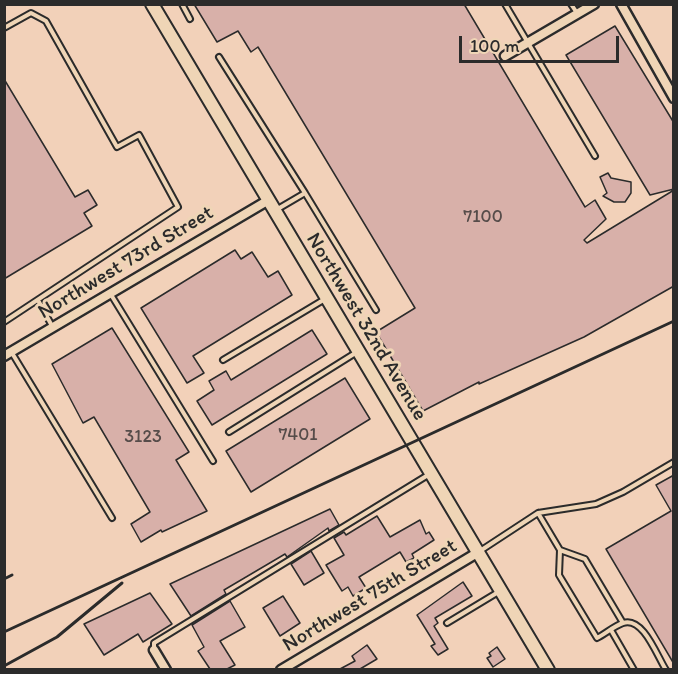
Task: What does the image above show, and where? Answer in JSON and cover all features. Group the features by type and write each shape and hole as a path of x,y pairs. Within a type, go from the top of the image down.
{"main road":[{"name":"Northwest 32nd Avenue","path":"152,4 270,206 548,669"}],"street":[{"path":"505,56 594,4"},
{"path":"621,4 670,83 674,98"},
{"name":"Northwest 73rd Street","path":"8,354 110,292 270,206"},
{"name":"Northwest 75th Street","path":"281,669 477,553"},
{"path":"154,650 166,669"}],"lane":[{"path":"182,4 190,19"},
{"path":"505,4 595,156"},
{"path":"571,4 577,14"},
{"path":"4,28 31,13 46,21 117,147 139,135 178,207 39,302 4,322"},
{"path":"219,57 376,310"},
{"path":"270,206 305,193"},
{"path":"110,292 213,461"},
{"path":"222,360 326,299"},
{"path":"39,302 53,327"},
{"path":"229,432 358,351"},
{"path":"8,354 112,518"},
{"path":"477,553 538,513 596,504 623,492 674,462"},
{"path":"154,650 154,643 431,473"},
{"path":"538,513 560,550 560,575 597,638 623,623 633,623 642,629 666,669"},
{"path":"560,550 585,558 623,623"},
{"path":"447,623 501,591"},
{"path":"611,630 634,669"}],"building":[{"path":"194,4 464,4 585,207 595,200 606,219 584,240 587,243 674,190 674,286 584,337 479,384 479,382 423,411 376,332 415,308 258,47 251,52 238,31 217,42"},
{"path":"615,26 674,123 674,189 650,195 566,55"},
{"path":"4,79 75,197 88,190 97,205 84,213 92,226 4,279"},
{"path":"608,173 611,178 631,182 631,193 625,202 614,202 603,196 607,193 600,177"},
{"path":"235,250 241,259 252,252 268,277 278,271 292,295 193,356 204,373 187,383 141,308"},
{"path":"112,328 189,452 176,460 207,511 162,532 161,530 141,542 131,524 150,512 94,417 83,423 52,364"},
{"path":"312,330 327,354 212,425 197,401 214,390 209,381 226,371 231,380"},
{"path":"345,378 370,419 251,492 226,451"},
{"path":"674,475 674,664 606,549 671,511 656,485"},
{"path":"330,509 339,525 329,531 328,528 287,557 285,554 224,590 226,594 191,616 170,584"},
{"path":"377,516 390,537 420,520 426,534 429,532 434,540 412,554 414,558 406,562 400,552 359,577 366,588 353,596 348,587 342,591 326,565 344,555 334,538 344,532 346,535"},
{"path":"311,551 324,573 304,585 291,564"},
{"path":"463,582 472,596 435,618 438,623 434,626 448,649 438,655 431,646 435,644 417,615"},
{"path":"150,593 172,624 143,642 138,634 104,655 84,624"},
{"path":"283,596 300,623 280,636 263,608"},
{"path":"230,601 245,627 220,641 235,665 227,669 210,669 198,651 204,647 192,625"},
{"path":"367,645 377,659 360,669 340,669 355,661 352,656"},
{"path":"497,647 505,659 493,667 487,658 491,656 489,653"}],"railway":[{"path":"4,632 674,321"},
{"path":"4,579 12,575"},
{"path":"4,666 57,637 122,583"}]}
